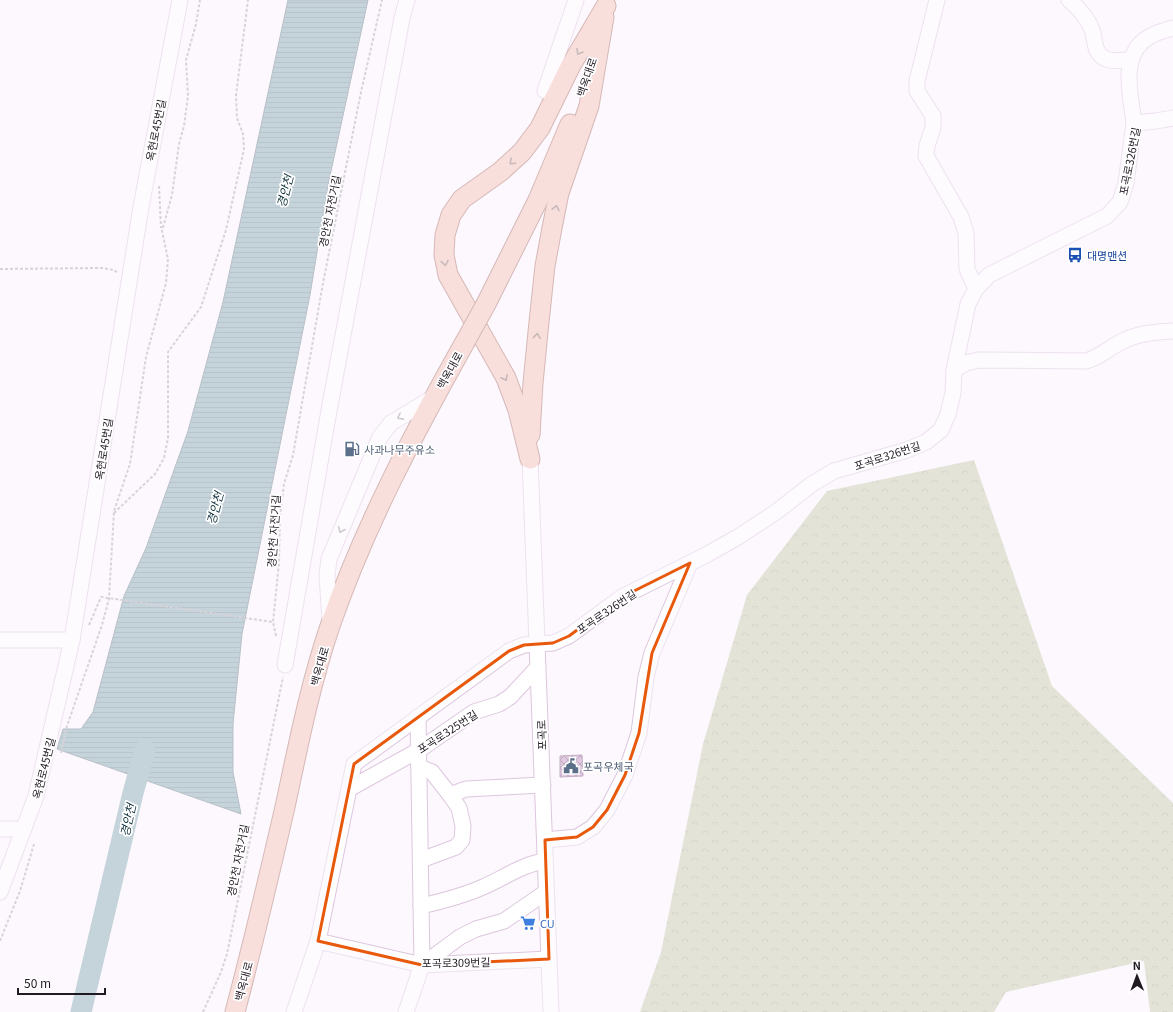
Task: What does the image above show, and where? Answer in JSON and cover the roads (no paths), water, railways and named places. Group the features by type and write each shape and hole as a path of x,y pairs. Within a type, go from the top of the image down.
{"main road":[{"name":"백옥대로","path":"235,1012 262,908 316,671 330,626 367,533 408,446 486,304 538,200 556,159 592,64 607,3"},
{"path":"530,459 532,383 547,259 560,193 589,106 607,3"},
{"path":"530,459 518,410 506,378 448,275 444,255 445,235 451,215 462,200 506,167 522,152 540,128 570,67 607,3"}],"street":[{"name":"옥현로45번길","path":"0,892 29,834 36,796 72,640 141,207 180,0"},
{"path":"285,665 332,397 402,18 407,0"},
{"path":"545,90 576,0"},
{"path":"937,0 917,81 918,91 933,116 933,127 926,146 926,156 961,217 966,233 967,269 976,289"},
{"path":"1069,0 1083,15 1092,29 1099,55 1107,60 1130,60"},
{"path":"1134,123 1129,82 1130,60 1142,42 1157,33 1173,28"},
{"name":"포곡로326번길","path":"294,1012 318,941 354,764 509,651 524,645 553,643 569,636 622,597 738,537 776,512 812,484 834,471 908,450 926,442 941,430 948,414 953,393 954,370 968,304 976,289 989,275 1107,216 1120,202 1126,183 1134,123 1173,118"},
{"path":"954,370 966,363 978,360 1086,361 1095,358 1124,341 1140,335 1173,331"},
{"path":"330,626 327,575 329,559 380,437 391,423 434,397"},
{"name":"포곡로","path":"530,459 551,1012"},
{"path":"544,840 577,837 593,827 607,810 625,775 639,733 646,678 652,653 690,563"},
{"path":"0,640 72,640"},
{"name":"포곡로325번길","path":"349,789 419,750 474,712 499,704 510,697 538,666"},
{"path":"406,1012 422,965 418,717"},
{"path":"419,767 432,772 450,795 459,808 463,826 462,840 456,847 421,860"},
{"path":"450,795 466,790 543,785"},
{"path":"0,829 29,834"},
{"path":"422,906 458,897 533,863 545,861"},
{"path":"422,965 460,937 476,929 504,921 546,892"},
{"name":"포곡로309번길","path":"318,941 422,965 549,959"}],"water":[{"path":"288,0 368,0 328,185 310,295 242,634 233,724 233,772 241,814 57,749 63,729 81,729 93,712 124,596 146,548 188,431 223,302"}],"waterway":[{"name":"경안천","path":"81,1012 133,793 145,750"}],"place":[{"name":"대명맨션","path":"1075,255"},
{"name":"사과나무주유소","path":"352,449"},
{"name":"포곡우체국","path":"571,766"},
{"name":"CU","path":"528,923"}]}
